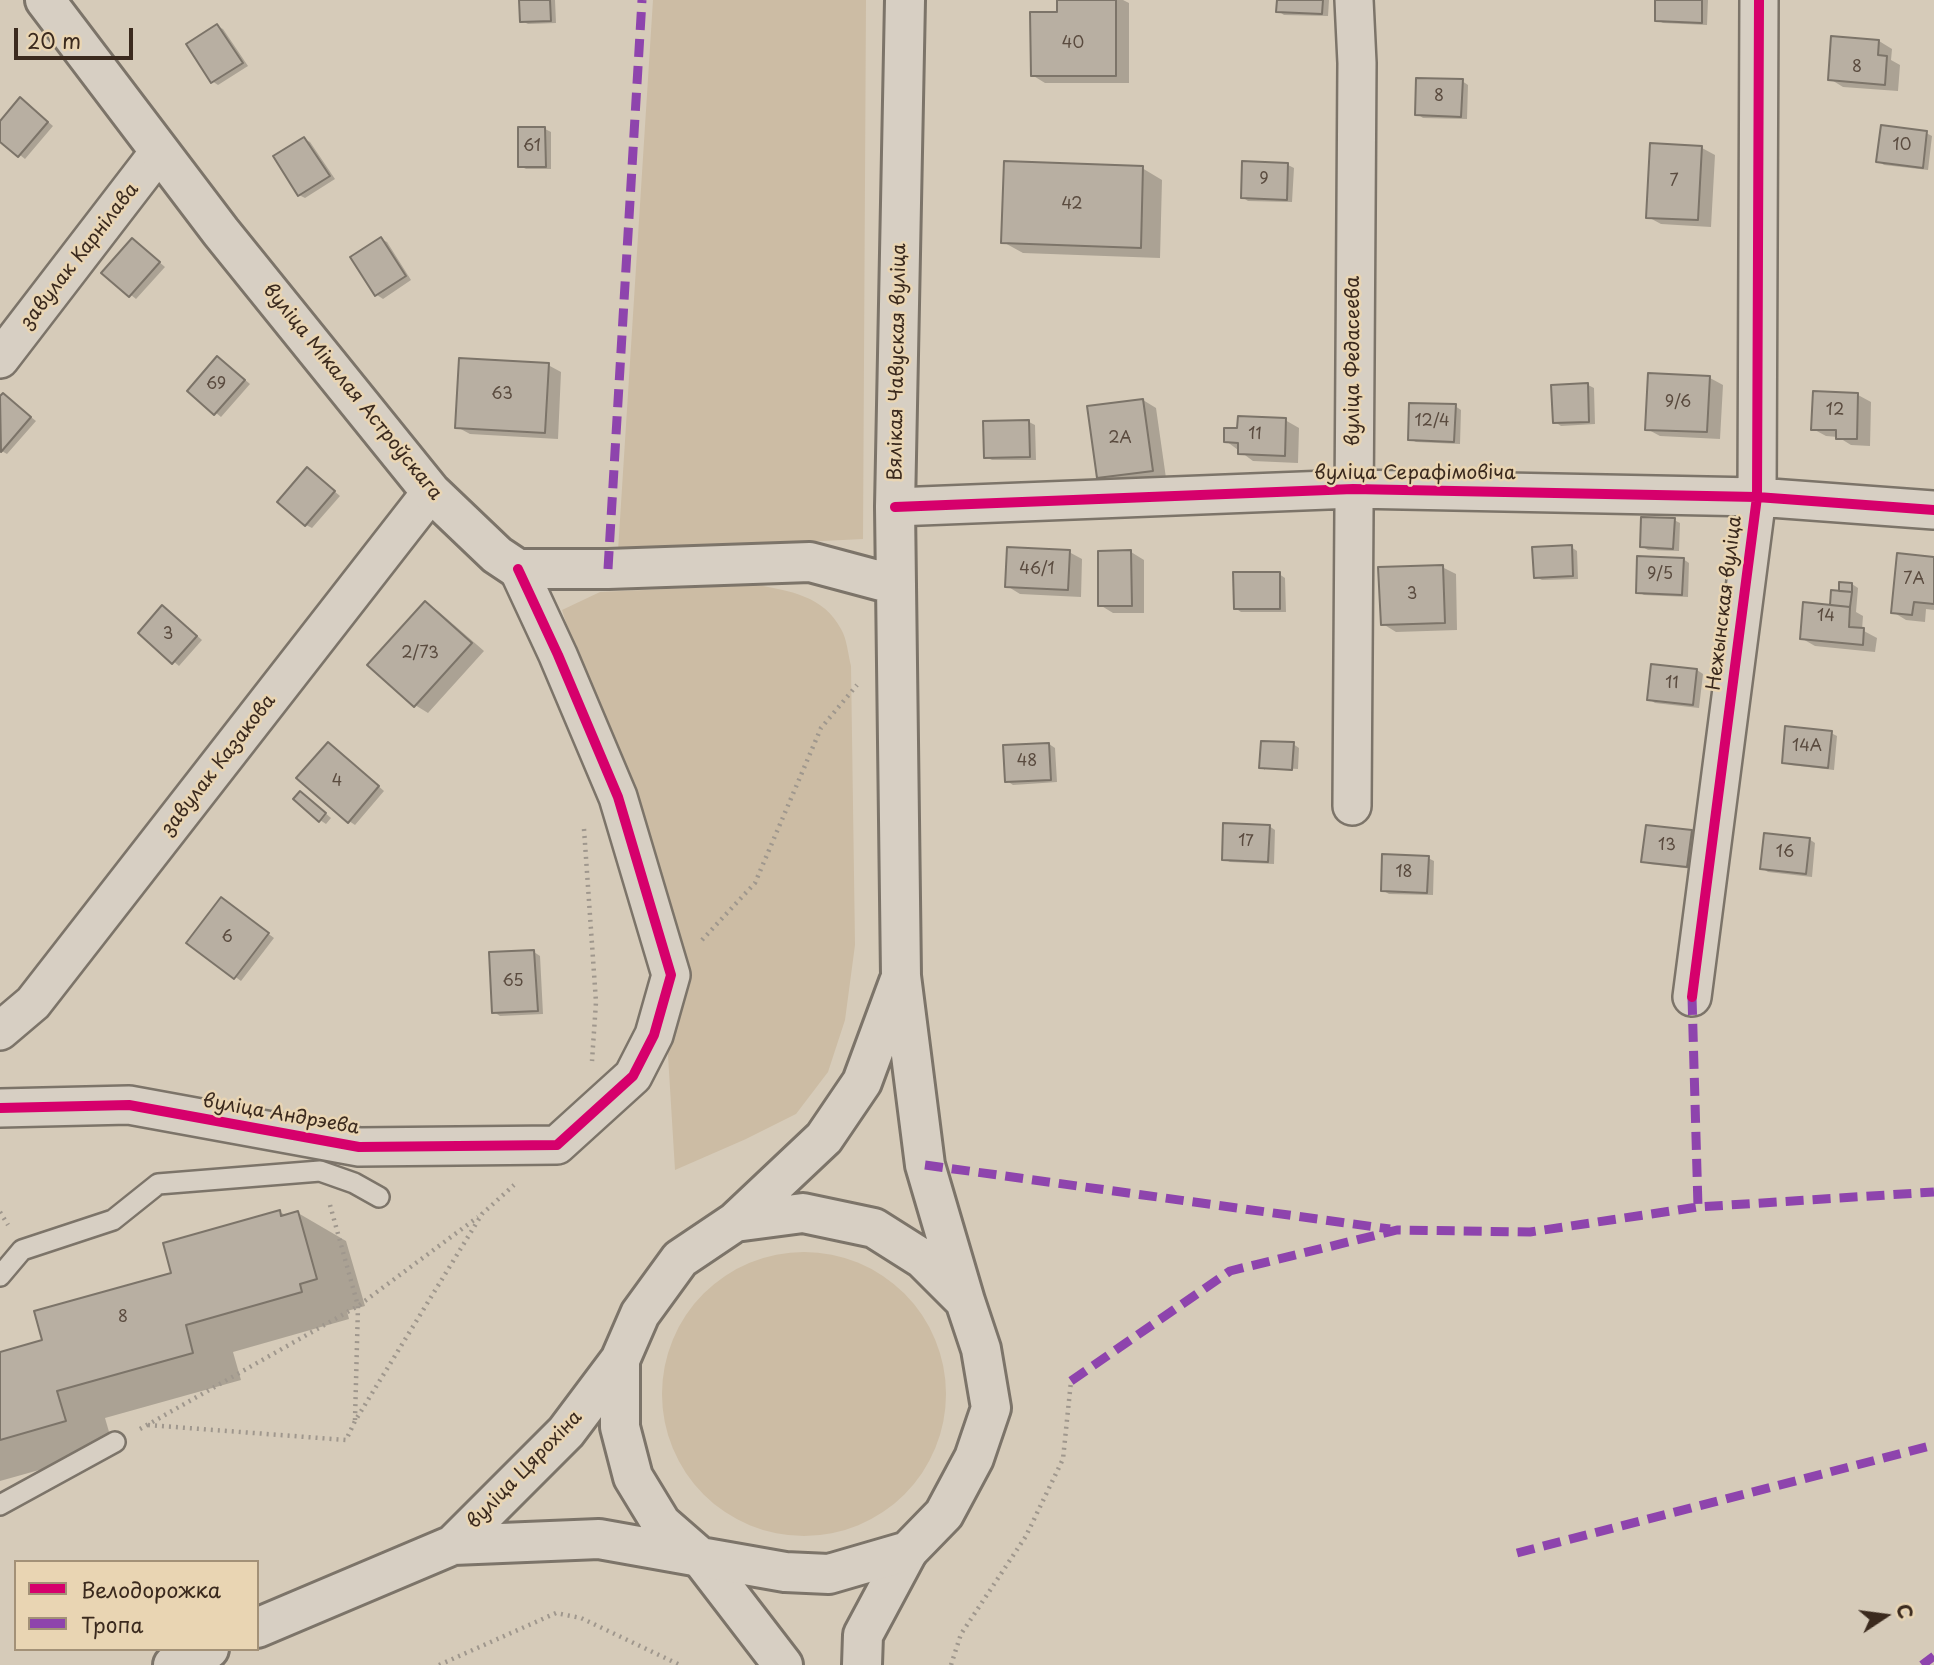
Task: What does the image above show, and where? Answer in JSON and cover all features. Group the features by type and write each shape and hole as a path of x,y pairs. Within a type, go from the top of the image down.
{"main road":[{"name":"вуліца Мікалая Астроўскага","path":"45,0 159,152 431,492 497,555 517,569"},
{"name":"Вялікая Чавуская вуліца","path":"905,0 895,507 901,976 925,1165 981,1349 991,1408 974,1458 944,1514 908,1551"},
{"path":"517,569 608,569 810,562 896,585"},
{"name":"Вялікая Чавуская вуліца","path":"620,1360 640,1314 680,1259 735,1222 824,1138 862,1082 901,976"},
{"path":"735,1222 803,1213 874,1228 923,1259 965,1301"},
{"path":"620,1360 620,1427 634,1477 661,1523 700,1557 783,1665"},
{"name":"вуліца Цярохіна","path":"453,1545 566,1432 620,1360"},
{"name":"вуліца Цярохіна","path":"259,1627 453,1545 599,1539 785,1572 829,1574 908,1551"},
{"path":"862,1665 863,1635 908,1551"},
{"path":"173,1665 204,1651"}],"street":[{"name":"вуліца Федасеева","path":"1352,806 1357,63 1354,0"},
{"name":"Нежынская вуліца","path":"1692,997 1757,497 1759,0"},
{"name":"завулак Карнілава","path":"0,359 159,152"},
{"name":"вуліца Серафімовіча","path":"895,507 1353,489 1757,497 1934,510"},
{"name":"завулак Казакова","path":"0,1031 33,1003 431,492"},
{"path":"517,569 558,655 618,797 671,975 654,1035 633,1076 557,1145"},
{"name":"вуліца Андрэева","path":"0,1108 129,1105 359,1147 557,1145"}],"lane":[{"path":"0,1276 22,1250 113,1220 159,1184 320,1171 355,1183 379,1197"},
{"path":"0,1505 115,1442"}],"path":[{"path":"671,975 755,883 821,727 897,640"},
{"path":"583,817 596,1002 589,1117"},
{"path":"115,1442 358,1306 482,1214 557,1145"},
{"path":"320,1171 358,1306 355,1421"},
{"path":"148,1425 346,1440 482,1214"},
{"path":"951,1665 961,1634 1026,1536 1063,1459 1071,1381"},
{"path":"439,1665 556,1613 581,1618 680,1665"}],"shaded area":[{"path":"653,0 866,0 863,539 618,551"},
{"path":"757,585 794,593 825,609 843,633 851,666 855,945 845,1020 828,1072 796,1114 675,1170 665,1006 611,765 562,610 600,592"},
{"path":"790,1252 818,1252 845,1258 871,1269 905,1293 922,1315 935,1340 944,1366 944,1422 935,1448 922,1473 905,1495 871,1519 845,1530 818,1536 790,1536 763,1530 737,1519 703,1495 679,1461 668,1435 662,1408 662,1380 668,1353 679,1327 703,1293 737,1269 763,1258"}],"building":[{"path":"519,0 550,0 551,21 520,22"},
{"path":"1057,0 1116,0 1116,76 1031,76 1030,12 1057,12"},
{"path":"1277,0 1323,0 1322,14 1276,12"},
{"path":"1655,0 1702,0 1702,23 1655,21"},
{"path":"217,24 243,63 211,83 186,44"},
{"path":"1831,36 1879,40 1878,55 1887,56 1885,85 1828,80"},
{"path":"1416,78 1463,79 1461,117 1415,115"},
{"path":"20,97 48,122 18,157 0,142 0,121"},
{"path":"1881,125 1927,131 1923,168 1876,162"},
{"path":"518,127 545,127 546,167 518,167"},
{"path":"304,137 330,176 298,196 273,156"},
{"path":"1650,143 1702,146 1698,220 1646,218"},
{"path":"1004,161 1143,166 1141,248 1001,243"},
{"path":"1242,161 1288,163 1287,200 1241,198"},
{"path":"381,237 406,276 375,296 350,257"},
{"path":"132,238 160,262 129,297 101,273"},
{"path":"217,356 245,380 214,415 187,391"},
{"path":"459,358 549,363 545,433 455,428"},
{"path":"1648,373 1710,376 1707,432 1645,430"},
{"path":"1588,383 1589,422 1553,423 1551,385"},
{"path":"1813,391 1858,393 1857,439 1836,439 1836,430 1811,430"},
{"path":"3,393 31,417 1,452 0,396"},
{"path":"1143,399 1153,471 1097,478 1087,406"},
{"path":"1409,403 1456,404 1454,442 1408,440"},
{"path":"1238,416 1286,418 1285,456 1238,454 1238,443 1224,442 1224,428 1237,428"},
{"path":"1029,420 1030,457 984,458 983,421"},
{"path":"307,467 335,491 305,526 277,502"},
{"path":"1641,517 1675,518 1673,549 1640,547"},
{"path":"1572,545 1573,576 1534,578 1532,547"},
{"path":"1007,547 1070,550 1068,590 1005,587"},
{"path":"1131,550 1132,606 1098,606 1098,551"},
{"path":"1897,553 1934,557 1934,604 1914,602 1912,615 1891,613"},
{"path":"1637,556 1684,558 1682,595 1636,593"},
{"path":"1443,565 1445,623 1381,625 1378,567"},
{"path":"1233,572 1280,572 1280,609 1234,609"},
{"path":"1839,582 1852,583 1852,592 1839,591"},
{"path":"1831,590 1852,592 1850,607 1830,605"},
{"path":"425,601 472,643 414,707 367,665"},
{"path":"1803,602 1850,607 1849,627 1864,628 1863,645 1800,639"},
{"path":"162,605 197,636 172,664 138,633"},
{"path":"1651,664 1697,669 1693,705 1647,700"},
{"path":"1785,726 1832,731 1828,768 1782,763"},
{"path":"1261,741 1294,742 1292,770 1259,768"},
{"path":"328,742 379,786 348,823 296,778"},
{"path":"1049,743 1051,780 1005,782 1003,745"},
{"path":"300,791 326,813 319,822 293,799"},
{"path":"1223,823 1270,825 1268,862 1222,860"},
{"path":"1646,825 1692,830 1687,867 1641,862"},
{"path":"1764,833 1810,838 1806,874 1760,869"},
{"path":"1382,854 1429,856 1427,893 1381,891"},
{"path":"221,897 269,933 234,979 186,943"},
{"path":"534,950 538,1011 492,1013 489,952"},
{"path":"280,1210 281,1216 298,1211 317,1279 300,1284 302,1292 186,1325 193,1353 57,1391 66,1421 0,1440 0,1352 42,1340 34,1311 171,1273 163,1243"}],"marked path":[{"path":"608,569 642,0"},
{"path":"1692,997 1698,1207"},
{"path":"925,1165 1390,1229"},
{"path":"1071,1381 1230,1271 1397,1230 1530,1232 1698,1207 1934,1192"},
{"path":"1517,1553 1934,1445"},
{"path":"1922,1665 1934,1656"}],"cycle path":[{"path":"1692,997 1757,497 1759,0"},
{"path":"895,507 1353,489 1757,497 1934,510"},
{"path":"0,1108 129,1105 359,1147 557,1145 633,1076 654,1035 671,975 618,797 518,569"}]}
